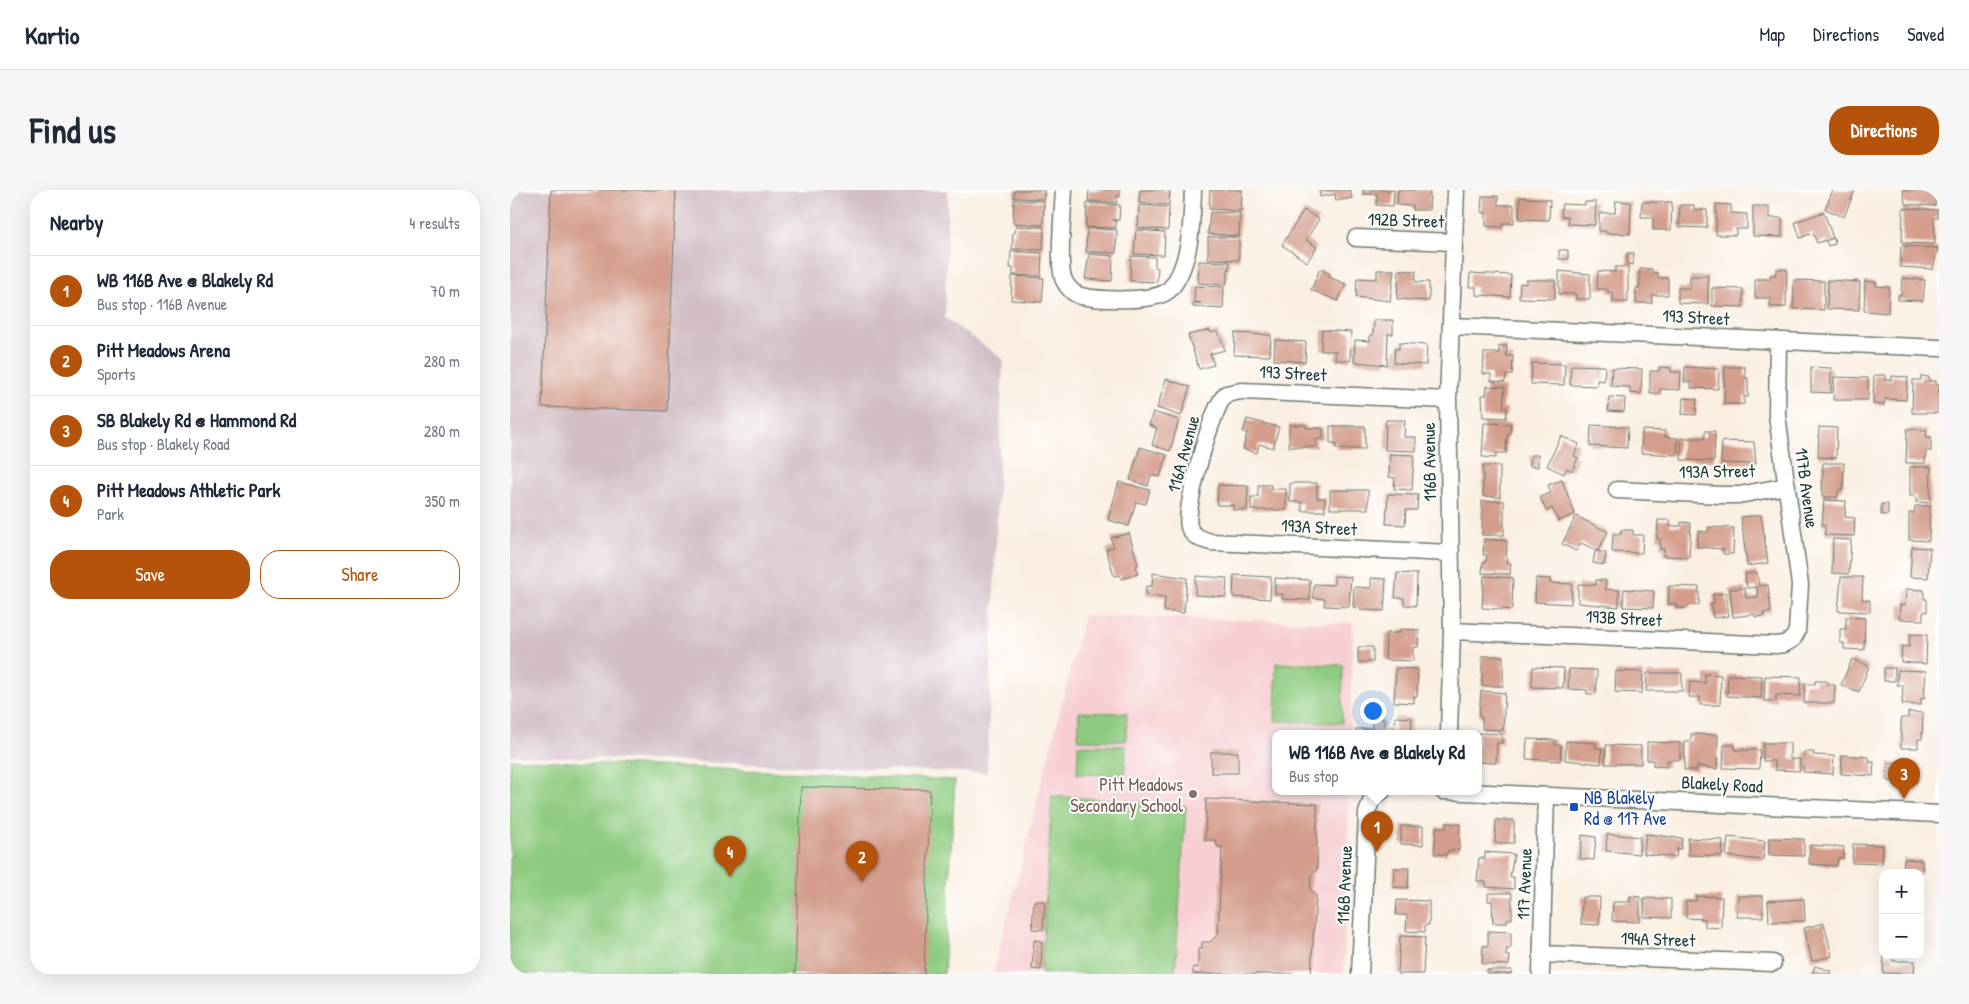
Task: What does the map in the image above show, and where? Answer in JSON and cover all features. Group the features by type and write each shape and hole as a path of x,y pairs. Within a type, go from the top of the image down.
{"street":[{"path":"1064,190 1063,278 1072,291 1080,296 1117,298 1152,298 1162,295 1174,285 1190,238 1193,190"},
{"name":"116B Avenue","path":"1449,730 1452,630 1448,400 1456,190"},
{"name":"192B Street","path":"1356,238 1454,242"},
{"name":"193 Street","path":"1452,326 1939,348"},
{"name":"117B Avenue","path":"1778,341 1777,415 1800,585 1799,622 1793,639"},
{"name":"193 Street","path":"1226,394 1241,391 1448,400"},
{"name":"116A Avenue","path":"1190,529 1191,503 1201,456 1217,406 1226,394"},
{"name":"193A Street","path":"1617,490 1721,495 1787,486"},
{"name":"193A Street","path":"1190,529 1201,540 1211,542 1450,553"},
{"name":"193B Street","path":"1452,630 1776,645 1784,644 1793,639"},
{"name":"Blakely Road","path":"1482,793 1939,814"},
{"name":"116B Avenue","path":"1360,974 1366,821 1377,795"},
{"name":"117 Avenue","path":"1541,974 1546,796"},
{"name":"194A Street","path":"1542,954 1773,963"}],"shaded area":[{"path":"510,190 948,190 945,318 1003,359 987,773 510,755"},
{"name":"Pitt Meadows Secondary School","path":"1084,616 1353,623 1350,730 1272,730 1272,795 1349,795 1344,974 993,974"}],"green space":[{"path":"1276,663 1343,665 1342,723 1275,721"},
{"path":"1079,712 1127,713 1126,741 1078,740"},
{"path":"1078,745 1126,746 1125,775 1077,774"},
{"path":"510,759 955,780 944,974 510,974"},
{"path":"1052,796 1186,806 1175,974 1041,974"}],"building":[{"path":"551,190 676,190 667,411 542,407"},
{"path":"1015,190 1044,190 1044,199 1014,198"},
{"path":"1089,190 1120,190 1120,197 1117,196 1117,203 1088,201"},
{"path":"1140,190 1170,190 1169,205 1139,203"},
{"path":"1210,190 1242,190 1241,211 1209,209"},
{"path":"1319,190 1350,190 1352,198 1336,201 1335,194 1320,197"},
{"path":"1363,190 1394,190 1393,206 1376,205 1377,194 1363,194"},
{"path":"1398,190 1430,190 1429,210 1413,210 1413,206 1397,205"},
{"path":"1833,190 1855,190 1844,217 1825,209"},
{"path":"1903,190 1939,190 1939,196 1936,196 1935,206 1905,204"},
{"path":"1482,196 1498,196 1498,205 1514,205 1514,223 1503,223 1503,227 1486,226 1486,213 1481,212"},
{"path":"1520,197 1550,200 1549,220 1519,219"},
{"path":"1014,200 1044,201 1043,225 1013,223"},
{"path":"1616,201 1631,202 1630,234 1599,231 1599,213 1615,213"},
{"path":"1585,202 1596,202 1595,225 1568,224 1568,217 1561,216 1562,204 1585,205"},
{"path":"1642,202 1672,202 1671,230 1653,230 1653,217 1641,217"},
{"path":"1087,203 1120,205 1119,220 1113,220 1116,221 1116,228 1086,227"},
{"path":"1716,204 1731,205 1731,213 1747,214 1747,229 1736,229 1736,235 1716,235"},
{"path":"1139,205 1169,207 1168,230 1138,228"},
{"path":"1680,205 1694,205 1694,210 1707,210 1707,228 1679,227"},
{"path":"1753,206 1769,206 1769,218 1782,218 1782,237 1753,236"},
{"path":"1903,208 1938,210 1938,218 1934,218 1935,244 1902,243"},
{"path":"1304,210 1319,219 1306,240 1317,247 1307,262 1282,245"},
{"path":"1210,212 1240,213 1239,236 1208,234"},
{"path":"1824,212 1833,238 1828,240 1834,238 1835,244 1828,246 1826,240 1817,243 1813,233 1800,238 1795,222"},
{"path":"1016,226 1044,227 1043,250 1012,249 1013,232 1015,233"},
{"path":"1087,228 1117,230 1116,253 1086,252"},
{"path":"1136,230 1165,232 1164,255 1134,254"},
{"path":"1208,237 1239,237 1239,260 1208,259"},
{"path":"1901,246 1938,248 1933,269 1900,267"},
{"path":"1559,250 1568,250 1568,259 1559,259"},
{"path":"1011,251 1042,253 1041,276 1013,275 1013,268 1010,268"},
{"path":"1627,253 1634,253 1633,265 1627,264"},
{"path":"1089,254 1113,256 1112,281 1085,279"},
{"path":"1131,256 1155,257 1155,267 1158,268 1157,282 1130,281"},
{"path":"1199,261 1230,262 1226,285 1198,283"},
{"path":"1615,267 1628,267 1628,302 1613,302 1613,293 1608,293 1608,289 1597,289 1598,271 1615,272"},
{"path":"1320,269 1330,274 1329,277 1346,284 1338,301 1311,290"},
{"path":"1640,269 1652,269 1652,273 1658,273 1658,278 1668,278 1668,295 1652,295 1652,303 1636,303 1636,288 1639,288"},
{"path":"1776,269 1787,269 1786,307 1770,307 1770,298 1755,298 1755,279 1770,279 1770,275 1776,275"},
{"path":"1377,270 1394,270 1390,301 1356,297 1357,278 1377,279"},
{"path":"1399,270 1416,271 1415,282 1429,282 1429,301 1397,299"},
{"path":"1559,271 1590,274 1590,299 1576,299 1576,294 1559,294"},
{"path":"1470,273 1511,275 1510,297 1476,295 1476,287 1469,287"},
{"path":"1012,276 1044,278 1042,302 1011,300"},
{"path":"1690,276 1708,276 1708,304 1678,303 1678,288 1690,288"},
{"path":"1902,278 1925,280 1923,301 1898,300 1898,295 1901,295"},
{"path":"1526,280 1555,280 1555,299 1519,298 1520,283 1526,284"},
{"path":"1794,280 1824,281 1824,310 1793,309"},
{"path":"1828,280 1860,282 1859,310 1827,309"},
{"path":"1865,281 1876,282 1876,286 1889,287 1888,313 1864,311"},
{"path":"1195,286 1224,287 1223,309 1193,307 1193,303 1201,303 1194,302"},
{"path":"1712,288 1743,289 1743,307 1712,306"},
{"path":"1374,320 1393,320 1393,334 1388,334 1387,365 1354,362 1355,340 1370,341 1370,335 1373,335"},
{"path":"1210,330 1211,333 1218,331 1225,350 1210,354 1214,365 1199,369 1188,335"},
{"path":"1322,330 1351,332 1350,361 1335,360 1336,351 1321,351"},
{"path":"1235,333 1271,335 1270,356 1234,355"},
{"path":"1275,340 1306,342 1305,362 1274,360"},
{"path":"1399,343 1427,345 1426,365 1394,363 1395,349 1399,349"},
{"path":"1499,346 1507,346 1506,356 1513,356 1512,375 1506,375 1505,382 1491,381 1491,374 1483,374 1484,353 1499,353"},
{"path":"1532,363 1565,364 1564,385 1531,384"},
{"path":"1571,365 1605,366 1604,381 1597,380 1597,386 1570,385"},
{"path":"1659,367 1671,368 1671,372 1681,372 1680,390 1660,389 1660,394 1650,394 1650,371 1659,371"},
{"path":"1685,367 1719,369 1718,389 1691,388 1691,382 1684,382"},
{"path":"1725,367 1745,367 1745,378 1748,378 1748,397 1744,397 1744,404 1724,404"},
{"path":"1811,367 1831,368 1831,393 1811,392"},
{"path":"1612,368 1642,369 1641,394 1630,393 1630,387 1611,386"},
{"path":"1874,375 1885,375 1885,380 1892,380 1892,376 1908,377 1906,400 1885,399 1884,405 1873,404"},
{"path":"1921,376 1929,377 1929,381 1936,381 1936,385 1939,385 1939,413 1912,413 1913,380 1921,380"},
{"path":"1834,377 1868,378 1868,400 1833,400"},
{"path":"1166,379 1190,387 1181,416 1157,408"},
{"path":"1487,386 1505,387 1503,408 1507,408 1506,418 1483,417 1482,395 1486,395"},
{"path":"1609,397 1625,398 1624,412 1608,411"},
{"path":"1683,398 1697,399 1696,415 1682,414"},
{"path":"1153,412 1179,420 1170,451 1152,445 1157,428 1149,425"},
{"path":"1247,419 1279,427 1273,448 1259,444 1257,453 1243,449 1247,433 1243,432"},
{"path":"1386,420 1405,420 1404,437 1416,437 1416,451 1385,450"},
{"path":"1484,423 1511,424 1510,435 1507,435 1506,453 1496,453 1496,458 1482,457"},
{"path":"1289,425 1323,428 1323,439 1316,439 1316,447 1289,447"},
{"path":"1591,425 1628,427 1627,448 1590,446"},
{"path":"1330,426 1365,426 1365,449 1336,449 1336,443 1330,443"},
{"path":"1819,427 1837,428 1836,458 1818,457"},
{"path":"1907,429 1927,430 1926,437 1931,437 1931,451 1926,451 1925,463 1906,463"},
{"path":"1642,430 1665,431 1665,437 1678,438 1677,455 1641,453"},
{"path":"1705,431 1715,431 1714,461 1681,460 1681,438 1705,438"},
{"path":"1561,436 1579,444 1574,456 1578,458 1572,471 1567,468 1564,474 1547,466"},
{"path":"1722,441 1754,442 1756,464 1721,463"},
{"path":"1140,447 1167,455 1160,477 1151,475 1148,486 1130,480"},
{"path":"1390,454 1414,455 1412,490 1394,489 1395,478 1389,477"},
{"path":"1531,455 1538,455 1538,467 1530,466"},
{"path":"1823,463 1844,463 1843,490 1838,490 1838,497 1822,497"},
{"path":"1483,466 1500,466 1500,497 1483,496"},
{"path":"1910,467 1931,467 1930,503 1916,502 1916,496 1910,496"},
{"path":"1562,480 1575,514 1558,521 1552,508 1546,511 1540,497 1551,493 1548,485"},
{"path":"1119,482 1150,490 1146,504 1136,502 1129,526 1108,520"},
{"path":"1290,483 1317,483 1317,498 1325,498 1325,511 1302,511 1302,502 1290,502"},
{"path":"1218,485 1248,486 1247,510 1233,510 1233,505 1217,505"},
{"path":"1258,485 1271,485 1271,489 1286,489 1286,510 1251,510 1251,497 1258,497"},
{"path":"1330,490 1368,490 1368,509 1330,509"},
{"path":"1388,494 1418,495 1417,510 1406,510 1405,525 1386,524"},
{"path":"1824,500 1846,501 1845,517 1855,518 1854,536 1825,535 1825,525 1822,525"},
{"path":"1482,501 1504,501 1504,535 1482,535"},
{"path":"1881,504 1888,504 1888,515 1881,515"},
{"path":"1915,506 1930,506 1929,541 1909,540 1909,513 1914,513"},
{"path":"1761,515 1768,563 1747,566 1741,517"},
{"path":"1576,516 1608,532 1598,551 1581,543 1576,551 1562,544"},
{"path":"1658,520 1670,520 1670,526 1681,526 1681,522 1691,523 1689,557 1663,556 1664,549 1660,549 1660,539 1657,539"},
{"path":"1708,527 1734,528 1733,554 1723,554 1723,549 1697,547 1698,531 1708,532"},
{"path":"1621,530 1633,530 1633,535 1643,535 1642,553 1612,552 1613,534 1621,534"},
{"path":"1129,533 1138,565 1136,566 1138,574 1121,579 1120,575 1114,576 1106,549 1114,547 1111,538"},
{"path":"1484,539 1507,541 1506,563 1511,563 1510,574 1482,573 1483,562 1486,562 1487,555 1483,555"},
{"path":"1833,539 1851,540 1849,574 1832,573"},
{"path":"1912,547 1930,548 1928,578 1910,577"},
{"path":"1595,551 1606,553 1604,565 1593,563"},
{"path":"1757,572 1759,586 1768,585 1771,612 1763,613 1764,616 1755,617 1755,614 1733,617 1730,589 1745,588 1746,598 1758,597 1757,587 1747,588 1745,574"},
{"path":"1153,573 1187,578 1184,613 1164,611 1165,597 1146,595 1146,586 1152,586"},
{"path":"1397,573 1417,574 1416,606 1404,605 1404,598 1395,598"},
{"path":"1234,575 1271,577 1270,599 1233,597"},
{"path":"1196,576 1227,578 1226,597 1195,595"},
{"path":"1334,576 1351,577 1349,607 1324,606 1325,599 1313,598 1314,584 1334,585"},
{"path":"1484,576 1513,578 1512,610 1482,608"},
{"path":"1841,577 1863,577 1862,600 1870,600 1870,612 1838,611"},
{"path":"1275,578 1310,580 1310,600 1282,599 1283,594 1275,594"},
{"path":"1371,578 1386,579 1384,611 1360,610 1361,608 1353,607 1354,587 1371,588"},
{"path":"1536,578 1550,579 1550,583 1572,584 1571,604 1535,602"},
{"path":"1596,580 1606,580 1605,589 1619,590 1619,607 1578,603 1578,584 1596,585"},
{"path":"1669,586 1699,587 1699,605 1689,605 1688,608 1676,608 1676,604 1668,604"},
{"path":"1624,589 1654,591 1653,608 1623,607"},
{"path":"1906,589 1924,590 1924,599 1927,599 1927,612 1923,612 1923,620 1899,619 1900,605 1905,605"},
{"path":"1726,593 1729,616 1713,618 1711,603 1714,603 1713,594"},
{"path":"1846,617 1865,618 1864,650 1844,649 1844,643 1840,643 1840,629 1846,629"},
{"path":"1400,629 1419,630 1418,647 1413,647 1413,661 1385,660 1386,633 1400,633"},
{"path":"1910,634 1927,635 1926,664 1901,662 1902,646 1909,647"},
{"path":"1358,647 1373,647 1373,662 1358,662"},
{"path":"1482,656 1503,656 1503,686 1482,686"},
{"path":"1852,659 1869,666 1859,692 1841,685"},
{"path":"1533,667 1564,668 1563,688 1532,687"},
{"path":"1396,668 1418,669 1417,696 1414,696 1414,703 1394,702"},
{"path":"1884,668 1895,668 1895,681 1884,681"},
{"path":"1569,669 1597,670 1596,694 1587,694 1587,690 1568,689"},
{"path":"1898,670 1926,671 1924,699 1921,698 1921,705 1902,704 1903,685 1897,685"},
{"path":"1616,671 1643,672 1642,693 1615,692"},
{"path":"1647,673 1682,673 1682,691 1646,691"},
{"path":"1705,674 1721,675 1720,705 1700,705 1700,697 1689,697 1690,682 1705,683"},
{"path":"1728,675 1762,676 1761,698 1727,696"},
{"path":"1765,676 1801,677 1800,696 1776,695 1776,701 1764,701"},
{"path":"1815,681 1827,681 1827,685 1835,685 1834,703 1804,703 1805,684 1815,684"},
{"path":"1481,691 1505,693 1503,730 1482,729 1482,717 1479,716"},
{"path":"1908,712 1923,713 1922,739 1918,739 1918,748 1901,748 1901,718 1908,718"},
{"path":"1395,717 1412,718 1411,730 1394,730"},
{"path":"1372,718 1384,719 1384,729 1391,730 1356,730 1372,729"},
{"path":"1482,733 1502,734 1502,743 1497,743 1496,763 1482,762"},
{"path":"1691,734 1718,735 1717,769 1697,766 1697,770 1684,770 1685,741 1691,741"},
{"path":"1527,739 1555,740 1555,745 1561,745 1560,761 1526,759"},
{"path":"1566,741 1596,743 1595,748 1602,748 1601,764 1565,760"},
{"path":"1647,742 1680,743 1680,760 1667,760 1667,767 1653,766 1653,760 1647,760"},
{"path":"1763,743 1790,743 1790,759 1800,759 1800,771 1775,770 1775,761 1763,761"},
{"path":"1606,745 1641,746 1641,764 1605,764"},
{"path":"1724,745 1735,745 1735,750 1760,750 1759,769 1723,768"},
{"path":"1211,752 1238,752 1238,773 1211,773"},
{"path":"1804,752 1814,752 1813,755 1834,756 1833,774 1803,772"},
{"path":"1842,755 1869,757 1869,762 1874,762 1873,776 1841,774"},
{"path":"1888,763 1918,764 1917,782 1908,781 1908,785 1895,785 1895,781 1887,781"},
{"path":"801,787 930,790 924,974 795,974"},
{"name":"Pitt Meadows Secondary School","path":"1206,799 1317,804 1317,869 1311,875 1310,889 1316,896 1311,974 1193,974 1193,967 1198,968 1198,949 1202,949 1202,942 1210,942 1218,934 1222,847 1218,847 1215,840 1205,840"},
{"path":"1496,820 1514,820 1514,843 1495,843"},
{"path":"1446,823 1460,824 1459,850 1447,851 1447,855 1434,854 1436,827 1446,828"},
{"path":"1401,826 1423,826 1423,845 1401,844"},
{"path":"1607,834 1640,837 1639,854 1606,851"},
{"path":"1646,834 1682,838 1681,849 1677,848 1676,857 1644,854"},
{"path":"1582,835 1596,837 1594,860 1580,859"},
{"path":"1728,837 1765,841 1763,860 1726,856"},
{"path":"1688,838 1723,840 1722,856 1688,855"},
{"path":"1769,838 1804,839 1804,856 1769,855"},
{"path":"1853,844 1883,845 1882,864 1852,863"},
{"path":"1810,845 1844,847 1843,858 1838,858 1837,866 1809,864"},
{"path":"1485,852 1514,854 1510,877 1514,877 1514,889 1486,887 1486,882 1477,881 1479,858 1485,858"},
{"path":"1904,859 1922,860 1922,869 1903,869"},
{"path":"1394,868 1409,868 1408,888 1393,887"},
{"path":"1488,893 1512,893 1512,919 1507,919 1507,923 1493,923 1492,901 1488,901"},
{"path":"1630,896 1640,897 1640,922 1612,921 1613,902 1630,902"},
{"path":"1696,896 1722,897 1721,928 1705,927 1705,919 1686,918 1686,901 1696,901"},
{"path":"1738,896 1763,896 1763,917 1737,917"},
{"path":"1582,897 1600,897 1599,925 1581,924"},
{"path":"1644,898 1671,899 1671,918 1644,917"},
{"path":"1804,899 1805,921 1769,922 1768,901"},
{"path":"1397,900 1429,901 1429,925 1425,925 1425,932 1406,931 1407,915 1396,915"},
{"path":"1034,901 1045,901 1043,930 1032,929"},
{"path":"1824,923 1832,956 1812,961 1804,928"},
{"path":"1488,931 1511,932 1511,948 1507,948 1506,956 1510,956 1509,965 1482,964 1483,946 1488,946"},
{"path":"1400,936 1425,937 1423,974 1398,974"},
{"path":"1034,940 1042,941 1041,970 1032,969"},
{"path":"1884,959 1915,961 1914,974 1883,973"},
{"path":"1815,966 1831,971 1830,974 1812,974"},
{"path":"1487,970 1512,970 1511,974 1487,974"}],"place":[{"name":"Pitt Meadows Secondary School","path":"1193,794"},
{"name":"SB Blakely Rd @ Hammond Rd","path":"1904,799"},
{"name":"NB Blakely Rd @ 117 Ave","path":"1574,807"},
{"name":"WB 116B Ave @ Blakely Rd","path":"1377,852"},
{"name":"Pitt Meadows Athletic Park","path":"730,877"},
{"name":"Pitt Meadows Arena","path":"862,882"}]}
